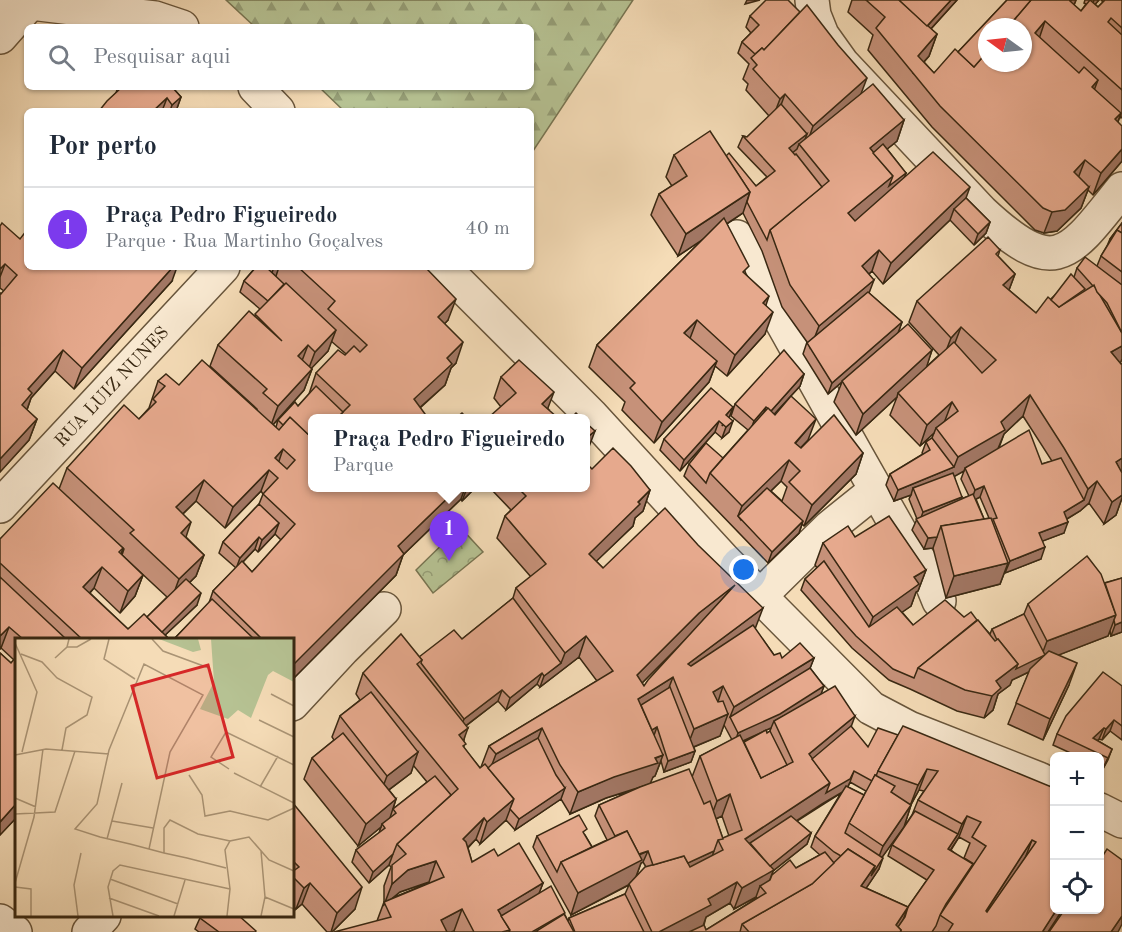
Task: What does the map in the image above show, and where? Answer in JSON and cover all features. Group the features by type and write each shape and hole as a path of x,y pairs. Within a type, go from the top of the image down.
{"street":[{"path":"813,0 814,15 822,34 842,63 982,212 1024,246 1045,253 1060,252 1073,246 1122,189"},
{"path":"0,37 18,1 169,22"},
{"path":"258,90 275,108"},
{"path":"737,237 755,274 876,490 908,546 926,569 939,601"},
{"name":"RUA LUIZ NUNES","path":"0,506 220,270"},
{"path":"446,270 591,415 760,596 871,708 909,728 1050,785"},
{"path":"760,596 830,527 876,490"},
{"path":"294,702 384,609"},
{"path":"1104,812 1122,821"},
{"path":"90,932 102,917"},
{"path":"0,921 15,932"}],"green space":[{"path":"226,0 633,0 534,149 534,108 341,108 322,90 534,90 534,24 252,24"},
{"path":"460,527 483,552 433,593 416,570"}],"building":[{"path":"766,0 788,0 800,12 764,50 762,48 755,54 742,42 759,25 750,16"},
{"path":"866,0 899,0 937,34 918,56 934,73 955,49 974,67 978,62 978,72 1032,72 1032,18 1016,18 1031,0 1071,0 1081,11 1090,0 1098,7 1105,0 1122,0 1122,28 1111,18 1108,22 1122,35 1122,90 1045,21 1035,33 1079,73 1084,67 1098,80 1092,87 1121,113 1115,119 1122,126 1122,149 1101,173 1085,160 1074,172 1089,187 1065,210 1052,212 1043,208 940,106 876,28 885,17"},
{"path":"899,0 951,0 927,26"},
{"path":"1007,0 1031,0 1016,18 990,18"},
{"path":"807,5 867,78 813,126 785,94 780,99 753,69 757,65 751,58 762,48 764,50"},
{"path":"978,31 978,62 974,67 958,52"},
{"path":"873,84 904,120 870,148 893,176 848,213 855,221 933,152 970,187 891,263 879,250 862,266 874,280 819,326 790,285 770,230 829,181 799,144"},
{"path":"119,90 175,90 181,97 172,105 167,98 156,108 101,108"},
{"path":"781,104 807,134 789,148 822,187 770,230 767,240 747,202 750,192 726,156 729,153 756,186 775,171 743,136 747,137"},
{"path":"710,131 750,192 686,234 659,194 687,176 674,155"},
{"path":"883,144 906,173 889,186 893,176 873,153"},
{"path":"966,198 990,222 978,234 954,209"},
{"path":"724,218 749,266 743,272 769,296 763,303 773,312 735,355 697,320 684,333 717,361 662,422 630,388 635,383 597,345"},
{"path":"2,223 20,239 24,234 24,270 170,270 82,368 63,350 28,389 32,393 22,405 37,419 0,459 0,293 17,275 5,264 0,269 0,226"},
{"path":"1122,223 1122,233 1117,230 1111,240 1110,239"},
{"path":"1117,230 1122,233 1122,272 1101,256"},
{"path":"988,237 1000,250 996,254 1015,274 1003,285 1036,313 1048,297 1059,307 1094,285 1122,333 1122,346 1111,352 1122,364 1122,458 1116,462 1122,473 1122,495 1112,502 1097,481 1088,489 1030,395 1001,422 1005,430 958,457 936,428 958,411 952,402 927,425 898,393 954,342 982,373 996,360 961,327 951,338 917,301"},
{"path":"1085,257 1122,285 1122,333 1107,303 1094,285 1077,268"},
{"path":"253,270 269,270 284,284 268,301 244,281"},
{"path":"301,270 428,270 456,299 438,317 463,342 447,358 452,364 414,399 425,414 341,414 350,405 316,373 338,350 345,355 354,346 360,352 367,345 328,309 335,301"},
{"path":"1071,274 1085,289 1059,307 1051,300"},
{"path":"286,283 336,330 315,352 308,345 298,356 312,369 278,406 263,393 267,389 218,345 249,311 282,341 255,314"},
{"path":"868,292 902,322 832,383 807,343"},
{"path":"908,324 932,350 863,414 842,381"},
{"path":"784,350 804,374 771,411 766,407 754,421 735,404"},
{"path":"202,360 279,430 290,417 308,434 308,492 454,492 398,546 404,554 294,664 294,638 261,638 213,591 242,561 252,572 295,524 263,494 278,478 269,470 233,507 204,480 176,507 191,522 181,533 204,555 179,579 130,533 134,530 67,468 124,405 139,419 156,402 153,399 165,386 158,381 166,374 179,385","holes":["283,449 295,460 287,469 275,458"]},
{"path":"519,360 554,392 542,404 553,414 492,414 516,393 501,377"},
{"path":"316,386 343,412 341,414 308,414 308,434 290,417 283,425 278,420 295,402 298,406"},
{"path":"711,388 733,407 726,415 733,421 726,427 719,421 684,460 664,439"},
{"path":"791,396 816,419 795,443 801,448 834,415 863,453 812,505 789,482 800,471 789,460 742,506 710,473 768,408 775,415"},
{"path":"1029,430 1042,464 1061,458 1084,500 1064,512 1068,522 1039,533 1045,547 1010,561 993,519 997,518 984,486 975,490 965,468"},
{"path":"932,438 954,467 898,490 890,474 930,450 926,442"},
{"path":"706,443 723,458 710,473 706,483 689,464"},
{"path":"613,448 650,490 638,502 640,504 589,554 603,568 665,508 698,545 763,608 688,664 691,666 753,625 774,655 780,653 782,658 800,643 814,658 734,707 723,686 713,692 718,702 723,701 728,714 694,729 673,677 638,699 663,755 655,758 658,763 614,777 578,792 560,765 542,728 496,754 489,746 613,671 586,636 565,653 516,588 546,564 505,516 526,496 522,492 590,492 590,467 592,469","holes":["735,585 644,686 637,675 699,613"]},
{"path":"953,473 962,497 923,512 913,488"},
{"path":"53,483 123,548 119,552 143,575 128,591 102,567 83,587 128,629 144,614 168,638 81,638 0,563 0,539"},
{"path":"767,488 803,521 772,552 738,516"},
{"path":"973,494 984,519 941,526 937,537 928,538 916,519"},
{"path":"259,504 279,523 262,540 259,537 240,558 223,542"},
{"path":"889,516 926,570 914,577 919,584 873,617 823,543 848,526 855,537"},
{"path":"991,518 1008,563 954,576 941,526"},
{"path":"1087,556 1101,574 1116,615 1047,641 1028,604"},
{"path":"824,561 869,627 897,607 913,625 945,600 964,617 971,612 977,620 918,668 914,678 893,669 856,636 805,579"},
{"path":"0,577 65,638 22,638 9,627 0,636"},
{"path":"1122,578 1122,622 1115,625 1116,615 1105,583"},
{"path":"186,579 201,593 162,632 147,617"},
{"path":"513,598 561,663 544,676 542,673 510,698 502,690 464,719 421,663 422,660 419,657 454,630 462,639"},
{"path":"212,599 253,638 177,638"},
{"path":"1024,614 1045,655 1016,669 1018,664 997,640 992,629"},
{"path":"978,620 995,641 998,639 1018,664 996,681 1001,688 992,696 965,690 918,668"},
{"path":"401,634 422,660 417,664 468,728 459,735 466,744 463,746 480,768 485,764 514,799 487,822 484,818 463,839 472,862 494,849 498,856 519,843 543,883 498,910 510,930 474,932 462,909 441,920 447,932 334,932 391,917 384,902 444,877 436,861 408,870 392,884 392,865 406,854 397,844 458,789 363,673"},
{"path":"1049,651 1077,663 1050,719 1016,703 1030,669"},
{"path":"0,653 11,663 15,658 15,805 0,822"},
{"path":"810,668 824,686 780,714 738,733 730,717"},
{"path":"1103,672 1122,686 1122,726 1114,720 1093,738 1112,749 1108,758 1104,756 1104,752 1095,752 1057,734 1066,716"},
{"path":"835,686 855,716 809,754 830,783 745,839 774,870 742,888 737,882 708,899 711,905 659,932 652,932 629,884 645,867 684,856 690,867 723,850 718,840 742,830 730,794 717,801 700,756 740,735 761,778 793,762 774,721"},
{"path":"670,687 695,751 668,761 657,727 652,730 641,705"},
{"path":"371,692 418,752 387,776 340,716"},
{"path":"851,726 868,747 878,728 898,735 872,781 854,771 850,779 826,793 830,783 812,759"},
{"path":"903,726 1050,786 1050,914 1054,914 1044,932 948,932 953,924 940,915 986,846 972,837 981,822 967,816 962,824 918,800 938,771 927,769 918,785 878,771","holes":["1032,840 1036,842 987,912"]},
{"path":"766,730 767,733 770,731 787,765 761,778 744,742"},
{"path":"343,733 396,799 366,824 312,758"},
{"path":"538,738 565,788 519,819 510,809 514,799 488,768"},
{"path":"689,769 704,804 710,801 723,839 718,840 714,851 688,863 684,856 653,865 648,851 639,854 627,831 615,836 599,805"},
{"path":"875,775 895,786 891,792 911,805 883,846 849,823"},
{"path":"435,776 451,795 397,844 393,854 373,872 356,850 385,828 382,824 396,813 393,809"},
{"path":"846,786 864,795 845,833 883,858 871,876 875,866 848,849 841,856 815,836"},
{"path":"294,804 362,887 337,913 310,883 304,888 294,878 294,871 299,867 294,862"},
{"path":"915,811 958,834 948,849 973,864 946,904 932,932 901,932 898,927 908,907 934,870 892,845"},
{"path":"579,815 587,829 583,832 592,847 561,862 557,872 537,836"},
{"path":"791,816 811,833 770,866 750,843"},
{"path":"627,831 642,860 578,893 561,862"},
{"path":"848,849 875,866 861,886 908,907 896,925 901,930 900,932 749,932 742,924 812,884"},
{"path":"1107,849 1122,860 1122,916 1111,932 1049,932 1062,914 1104,914 1104,854"},
{"path":"825,852 834,863 812,884 742,924 740,932 689,932 704,925 706,930 766,893 760,886 770,880 772,875 790,860 796,868"},
{"path":"551,886 565,913 532,932 509,932 501,916"},
{"path":"625,894 644,932 575,932 569,918"},
{"path":"564,914 574,932 535,932"},
{"path":"240,917 256,931 219,932 200,918"}],"place":[{"name":"Praça Pedro Figueiredo","path":"449,561"}]}
